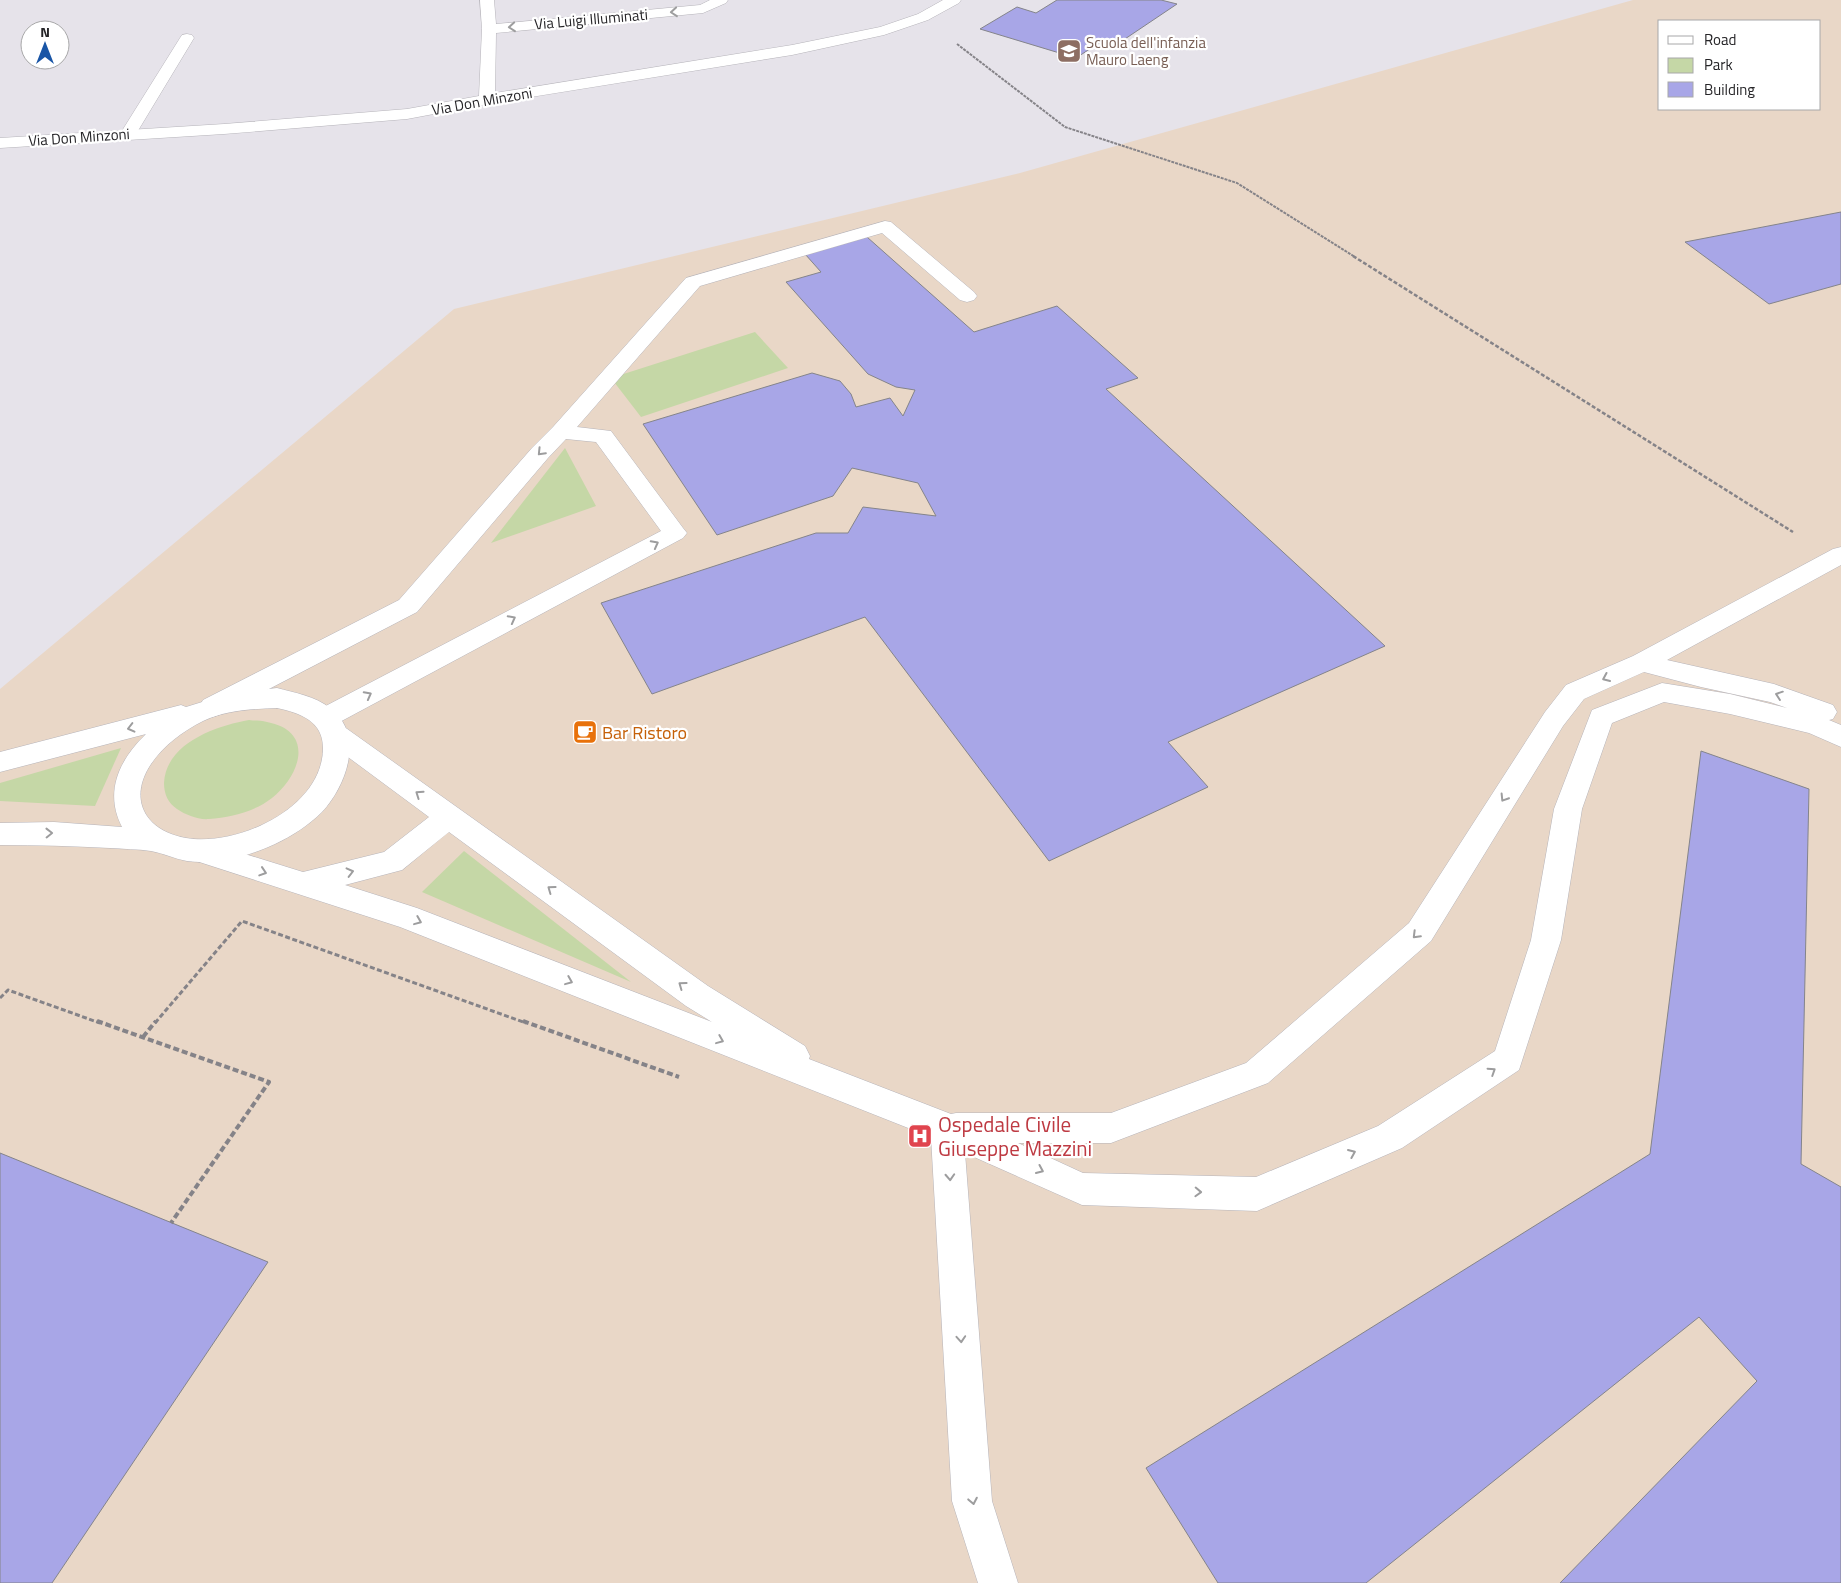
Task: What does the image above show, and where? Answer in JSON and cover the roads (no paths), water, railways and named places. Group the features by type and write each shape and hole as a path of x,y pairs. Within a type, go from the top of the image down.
{"street":[{"path":"487,0 489,29 488,99"},
{"name":"Via Luigi Illuminati","path":"489,29 703,9 721,0"},
{"name":"Via Don Minzoni","path":"0,142 224,129 407,114 488,99 792,50 884,30 923,17 954,0"},
{"path":"128,134 187,38"},
{"path":"329,726 337,758 328,784 306,810 275,832 238,846 200,851 174,849 152,840 134,825 126,805 129,782 140,759 158,738 184,720 408,606 540,453 561,432 693,282 884,226 968,296"},
{"path":"329,726 675,533 603,436 561,432"},
{"path":"948,1128 1111,1128 1257,1074 1420,932 1554,720 1576,692 1642,662 1838,557"},
{"path":"1642,662 1701,678 1774,693 1841,718"},
{"path":"200,851 408,917 948,1128 1082,1189 1257,1194 1390,1137 1508,1060 1546,940 1568,809 1601,716 1662,692 1730,704 1816,725 1841,737"},
{"path":"0,762 245,699 277,698 304,704 329,726 449,816 697,996 857,1094"},
{"path":"303,884 392,862 449,816"},
{"path":"0,834 54,833 152,840"},
{"path":"948,1128 972,1501 998,1583"}],"place":[{"name":"Scuola dell'infanzia Mauro Laeng","path":"1069,51"},
{"name":"Bar Ristoro","path":"585,732"},
{"name":"Ospedale Civile Giuseppe Mazzini","path":"920,1136"}]}
